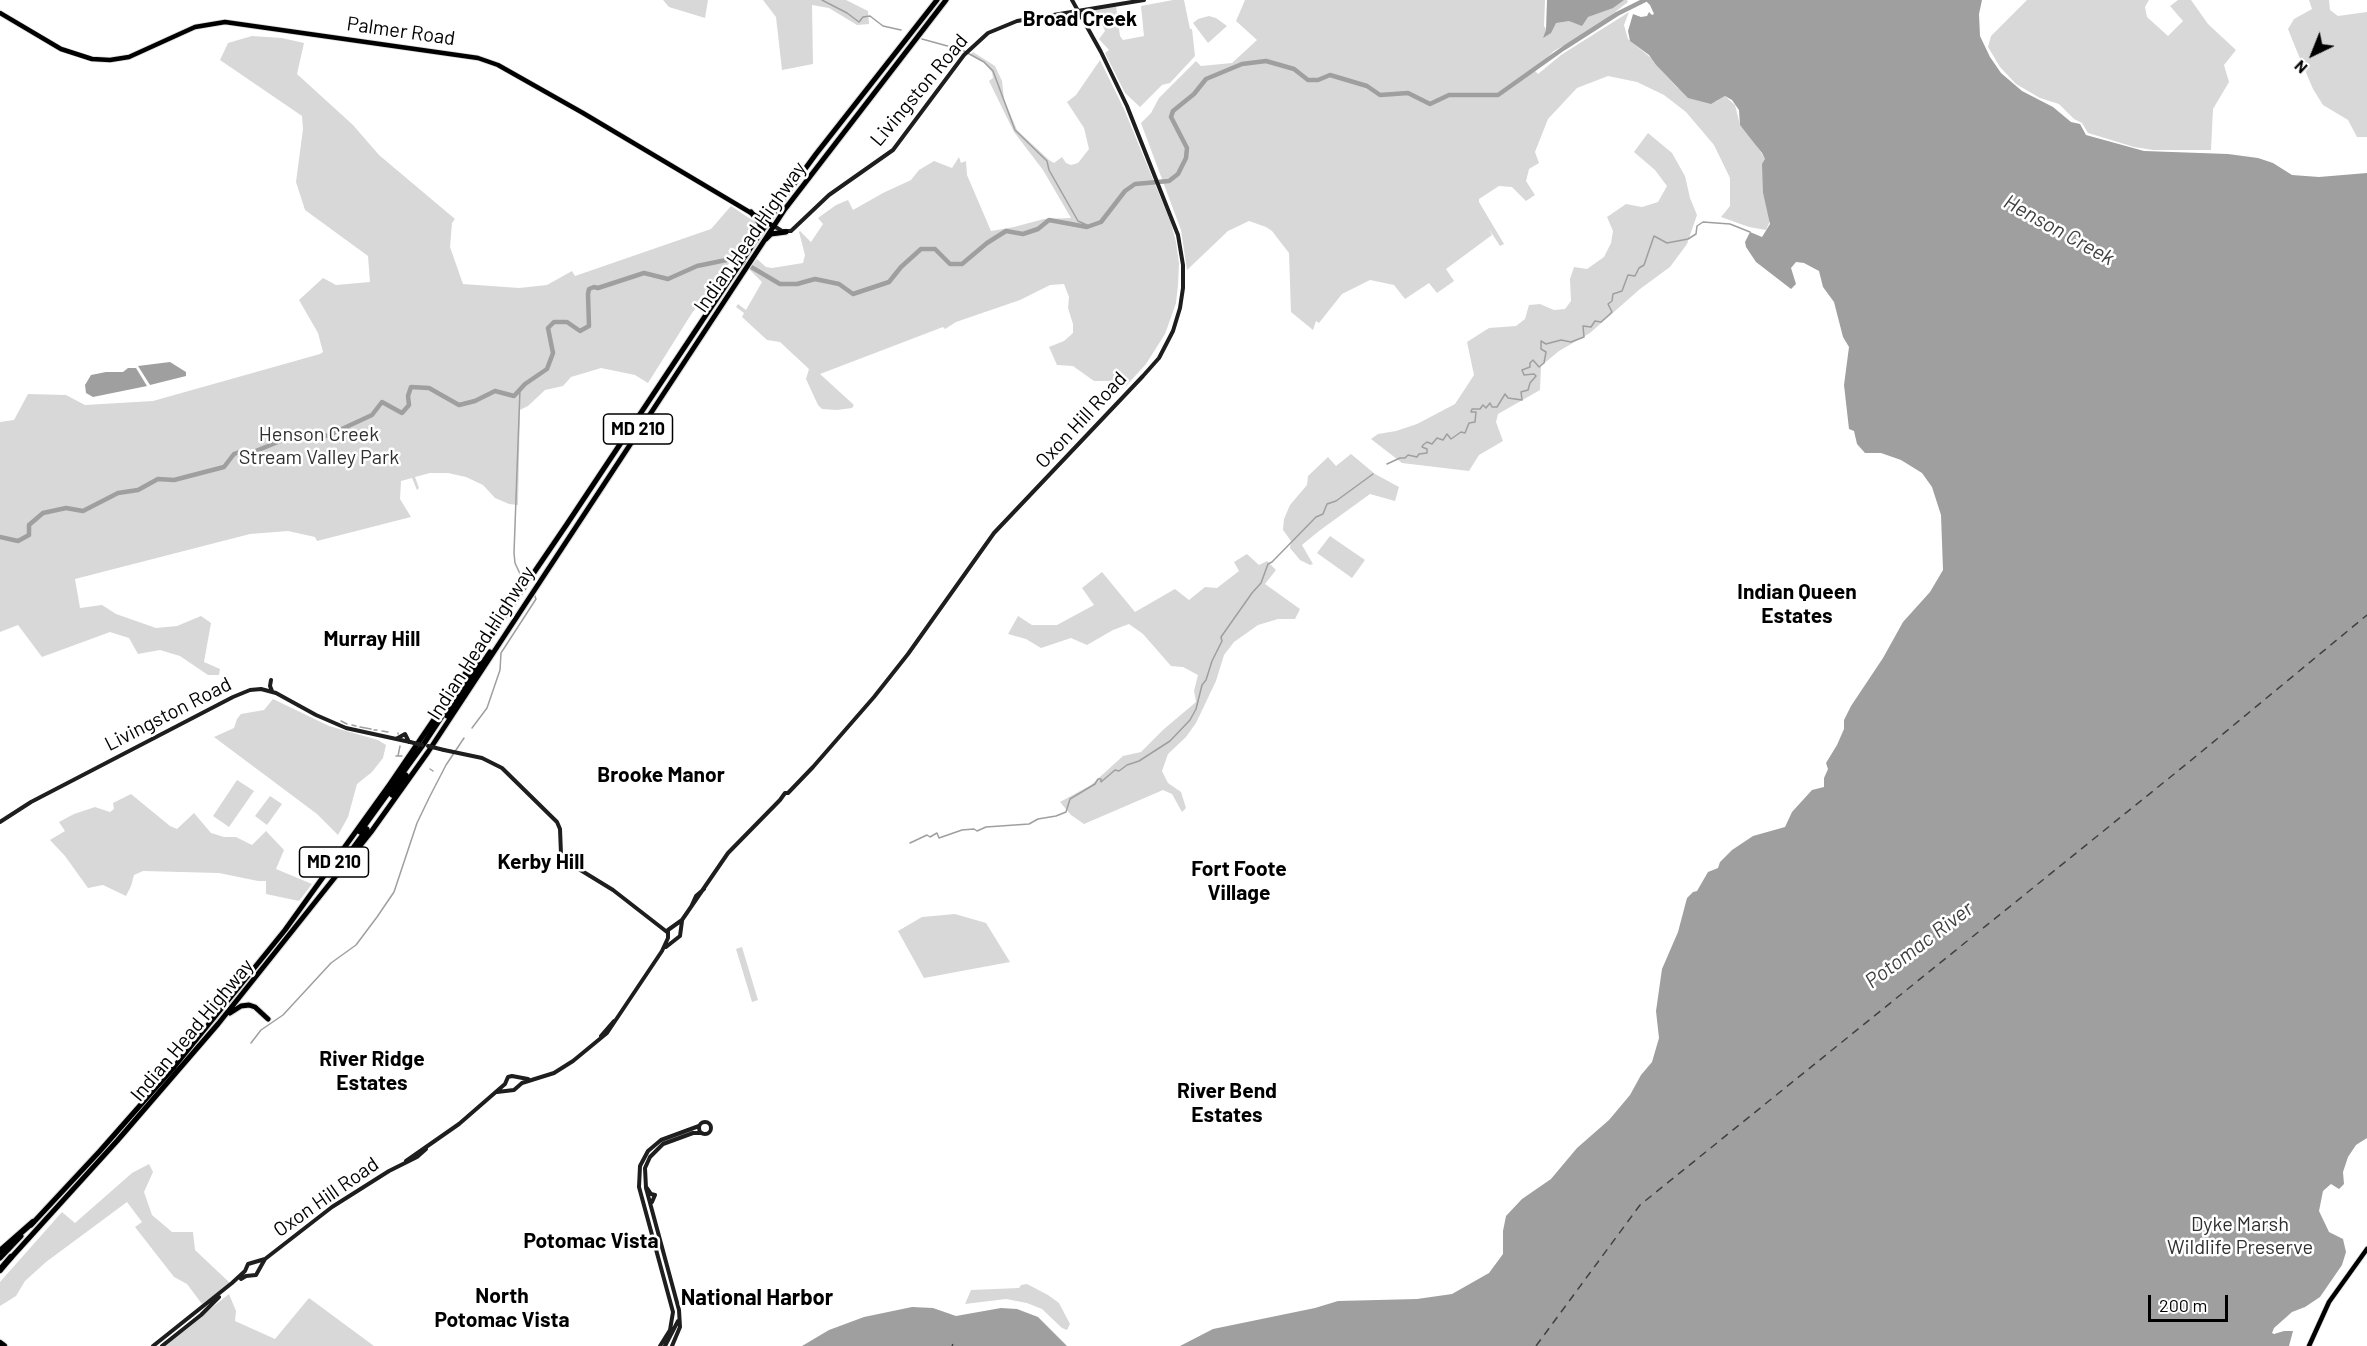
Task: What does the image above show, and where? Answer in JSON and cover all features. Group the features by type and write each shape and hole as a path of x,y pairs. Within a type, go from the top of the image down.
{"highway":[{"name":"Indian Head Highway","path":"0,1258 174,1067 236,992 321,881 390,784 708,312 746,260 760,232 816,154 937,0"},
{"name":"Indian Head Highway","path":"746,260 759,247 798,190 946,0"},
{"path":"751,212 760,224 760,232"},
{"path":"759,247 771,234 786,232"},
{"name":"Indian Head Highway","path":"11,1257 117,1142 218,1024 400,792 504,636 741,267"},
{"path":"321,881 425,746 513,604"},
{"path":"344,865 485,658 504,636"},
{"path":"218,1024 232,1011 244,1005 255,1007 268,1019"},
{"path":"0,1251 33,1222"},
{"path":"0,1270 11,1257"},
{"path":"0,1343 4,1346"}],"main road":[{"name":"Oxon Hill Road","path":"682,920 696,896 704,889 731,850 788,793 863,711 908,654 994,533 1143,376 1162,352 1173,331 1180,308 1184,265 1178,235 1115,80 1072,0"},
{"name":"Livingston Road","path":"786,232 794,228 829,195 893,150 965,54 988,33 1012,22 1144,0"},
{"name":"Palmer Road","path":"0,13 61,49 92,59 110,60 129,57 190,29 225,22 478,58 498,65 583,113 773,226"},
{"path":"773,226 786,232"},
{"path":"271,680 270,686 273,692"},
{"name":"Livingston Road","path":"0,822 28,803 233,697 250,690 273,692 334,724 362,733 488,760 502,768 557,822 560,829 561,855 565,861 598,879 670,931 675,940"},
{"path":"532,1080 510,1077 506,1084 509,1089 516,1089 519,1085 554,1072 573,1061 607,1033 662,951 670,931 682,920"},
{"path":"662,951 680,936 682,920"},
{"path":"670,931 681,932"},
{"path":"517,1078 519,1085"},
{"name":"Oxon Hill Road","path":"256,1263 332,1207 417,1157 506,1084"},
{"name":"Oxon Hill Road","path":"497,1092 509,1089"},
{"path":"660,1346 670,1330 673,1312 650,1219 639,1187 639,1176 643,1159 648,1151 661,1140 705,1122 711,1126 708,1134 702,1133 671,1140 655,1150 645,1168 645,1183 676,1297 680,1327 672,1346"},
{"path":"699,1126 702,1133"},
{"path":"650,1219 661,1242"},
{"path":"2309,1346 2329,1302 2367,1249"},
{"name":"Oxon Hill Road","path":"259,1267 265,1258"},
{"path":"153,1346 232,1283 248,1264 256,1263 259,1267 256,1275 243,1277 162,1346"},
{"path":"246,1269 250,1275"},
{"path":"665,1346 679,1320"}],"green space":[{"path":"663,0 708,0 705,18 669,7"},
{"path":"763,0 846,0 868,11 869,24 857,25 829,8 812,5 813,64 782,70 776,17"},
{"path":"1184,0 1190,29 1192,29 1195,56 1170,83 1162,85 1140,107 1125,93 1105,53 1109,50 1099,39 1105,31 1095,9 1116,6 1120,36 1123,40 1144,36 1141,6"},
{"path":"1245,0 1545,0 1544,26 1546,29 1553,22 1586,18 1619,0 1627,0 1628,2 1593,29 1554,51 1534,70 1538,74 1561,55 1629,12 1624,25 1628,39 1651,58 1678,88 1715,102 1725,96 1735,105 1740,125 1750,135 1765,159 1763,193 1770,221 1766,230 1749,227 1721,217 1730,206 1730,178 1714,145 1686,112 1664,95 1637,82 1608,76 1577,88 1548,119 1535,152 1539,163 1529,169 1526,181 1535,195 1526,201 1512,187 1499,186 1479,199 1504,244 1500,246 1489,229 1492,235 1446,269 1454,281 1437,293 1429,283 1405,299 1394,285 1370,280 1342,294 1319,323 1316,321 1313,330 1291,312 1289,253 1272,231 1266,227 1249,221 1228,231 1187,270 1181,230 1141,123 1151,113 1159,98 1196,61 1201,66 1232,63 1257,40 1236,21"},
{"path":"2027,0 2149,0 2145,7 2147,17 2168,36 2183,21 2170,6 2178,0 2191,0 2208,24 2236,50 2224,65 2229,82 2213,109 2211,150 2153,150 2134,147 2088,133 2082,123 2074,119 2059,104 2040,98 2016,84 2000,67 1988,47 1991,36"},
{"path":"2309,0 2329,0 2330,10 2338,16 2367,12 2367,137 2357,137 2348,120 2323,105 2313,89 2296,49 2288,29 2294,19 2312,9"},
{"path":"1209,16 1227,26 1208,43 1193,23"},
{"name":"Henson Creek Stream Valley Park","path":"252,36 282,38 304,43 297,74 353,125 379,155 455,219 452,223 450,247 463,284 519,288 547,285 572,271 575,276 711,229 731,206 755,222 754,230 692,313 648,383 635,375 601,368 571,377 563,386 545,390 528,406 520,410 518,505 495,498 483,485 466,477 448,473 430,473 415,477 419,488 417,490 412,478 401,481 400,499 411,517 317,541 315,537 288,531 250,534 75,579 80,608 102,605 116,614 156,628 177,626 201,616 211,623 204,662 220,669 219,675 208,675 180,656 160,650 138,654 129,638 110,632 42,657 18,625 0,632 0,422 14,420 28,394 66,395 85,405 153,401 320,354 323,352 318,333 299,300 323,278 336,285 370,282 368,256 305,210 296,182 303,129 302,116 220,60 228,43"},
{"path":"973,52 995,66 1002,81 1004,99 1017,130 1049,160 1054,163 1062,157 1066,163 1071,165 1078,163 1089,149 1084,128 1067,102 1076,95 1100,60 1124,109 1171,223 1176,242 1179,263 1176,303 1165,334 1146,364 1126,386 1111,381 1094,381 1073,366 1057,365 1049,347 1064,341 1073,333 1073,324 1068,308 1069,297 1064,284 1050,285 1020,300 820,374 854,405 852,408 837,410 822,409 806,379 809,369 780,342 767,340 742,317 744,313 736,307 738,304 746,310 762,282 749,269 757,259 766,267 772,268 803,263 805,255 799,232 811,242 823,224 818,218 836,205 848,200 853,210 911,180 919,170 934,161 952,168 959,157 961,163 966,161 967,175 991,231 1044,219 1071,218 1043,170 1014,132 989,81 993,78 992,72 983,62 970,55"},
{"path":"1648,133 1672,153 1685,176 1697,215 1687,244 1670,267 1640,289 1590,333 1559,351 1541,366 1540,390 1498,414 1496,422 1503,441 1479,455 1469,471 1402,463 1371,439 1378,434 1417,424 1455,404 1474,375 1467,342 1489,328 1516,326 1525,319 1529,305 1540,304 1554,310 1565,309 1571,301 1570,279 1574,267 1587,269 1604,257 1611,243 1613,231 1607,217 1626,204 1642,207 1658,202 1667,186 1655,170 1634,152"},
{"path":"1351,454 1375,474 1399,487 1395,501 1370,494 1319,531 1302,545 1313,564 1310,565 1300,560 1290,548 1291,541 1283,530 1284,519 1290,505 1307,485 1308,476 1328,457 1336,466"},
{"path":"1330,536 1365,560 1352,578 1317,553"},
{"path":"1247,554 1259,565 1267,561 1276,570 1265,584 1300,609 1295,619 1278,619 1258,625 1234,642 1224,655 1216,681 1196,723 1186,737 1168,754 1162,771 1168,783 1181,792 1186,808 1182,812 1172,794 1163,790 1084,824 1071,815 1060,802 1091,785 1123,756 1141,752 1196,702 1194,691 1198,675 1183,667 1171,666 1143,634 1129,624 1087,645 1071,638 1041,648 1026,639 1008,634 1018,616 1032,625 1057,625 1094,605 1082,588 1102,572 1135,612 1175,589 1189,600 1205,587 1217,588 1239,571 1234,562"},
{"path":"273,699 329,726 378,740 386,745 383,758 372,772 357,784 348,817 338,835 317,814 214,737 234,728 241,714 264,710"},
{"path":"237,780 254,791 229,827 213,816"},
{"path":"131,794 170,826 177,829 194,813 211,833 224,837 236,837 252,845 266,831 284,850 276,869 312,884 299,901 266,894 266,881 219,873 143,871 134,875 126,896 103,885 88,888 65,856 50,840 65,831 59,822 95,807 110,812 114,809 113,803"},
{"path":"270,796 282,804 267,825 255,816"},
{"path":"955,914 986,923 1010,962 924,978 898,931 922,917"},
{"path":"742,947 758,1000 752,1002 736,949"},
{"path":"149,1164 153,1172 144,1192 152,1215 172,1232 193,1232 195,1250 230,1283 202,1304 187,1284 174,1277 135,1227 142,1222 127,1202 46,1262 25,1281 16,1296 0,1306 0,1282 62,1212 75,1223 132,1173"},
{"path":"1027,1284 1059,1303 1070,1324 1067,1330 1042,1309 1027,1303 1006,1299 965,1304 971,1290 1019,1288"},
{"path":"229,1294 236,1311 235,1321 275,1339 309,1298 374,1346 163,1346"}],"water":[{"path":"1547,0 1624,0 1613,8 1588,17 1582,26 1569,21 1556,23 1551,33 1543,38 1546,30"},
{"name":"Potomac River","path":"1645,0 1982,0 1979,14 1980,36 2001,73 2022,91 2053,107 2071,122 2080,124 2086,135 2144,151 2228,154 2258,158 2273,163 2292,175 2319,177 2367,173 2367,1138 2356,1145 2348,1157 2343,1172 2344,1184 2339,1189 2331,1184 2323,1191 2319,1211 2329,1232 2343,1239 2346,1252 2342,1265 2320,1297 2292,1312 2274,1328 2272,1333 2274,1334 2293,1331 2289,1346 1180,1346 1213,1329 1315,1308 1338,1301 1417,1299 1452,1294 1489,1273 1503,1254 1503,1231 1506,1216 1522,1199 1551,1179 1577,1148 1609,1120 1630,1095 1641,1075 1652,1062 1659,1038 1656,1011 1662,969 1678,932 1687,898 1697,891 1708,872 1718,868 1720,862 1732,850 1753,836 1785,827 1792,812 1812,790 1824,787 1824,778 1828,769 1826,763 1837,745 1844,729 1844,720 1851,706 1883,658 1903,622 1930,592 1943,570 1941,515 1932,487 1922,473 1901,460 1881,453 1865,453 1857,444 1854,431 1849,429 1844,385 1849,347 1843,337 1834,302 1823,287 1819,271 1804,263 1796,262 1791,268 1796,284 1791,289 1756,262 1746,247 1745,242 1750,232 1762,237 1770,224 1763,193 1762,164 1765,159 1762,153 1740,125 1739,110 1732,100 1725,96 1711,104 1688,98 1649,55 1630,41 1628,31 1633,14 1641,17 1647,16 1649,12 1654,14"},
{"path":"170,362 186,372 186,376 150,385 138,366"},
{"path":"128,368 136,368 147,386 93,397 86,393 85,385 91,375 123,372"},
{"path":"912,1307 933,1308 956,1316 1001,1308 1017,1309 1038,1317 1067,1346 802,1346 829,1330 864,1317"}],"waterway":[{"path":"822,0 859,22 863,17 870,16 883,26 901,30"},
{"name":"Henson Creek","path":"0,537 18,541 29,535 29,525 43,513 66,508 83,511 118,493 138,490 158,479 174,480 224,467 234,454 242,451 251,453 295,435 319,438 329,435 372,415 382,402 402,413 409,405 408,396 411,387 429,388 459,405 475,401 495,391 514,396 525,384 547,369 553,353 548,328 554,322 567,322 580,331 589,326 588,294 589,289 594,287 598,288 644,273 668,279 697,266 736,258 780,284 797,284 815,279 839,284 853,294 889,282 901,267 921,249 935,249 950,264 962,264 987,243 1006,231 1023,234 1038,229 1049,220 1087,227 1101,222 1125,191 1135,184 1169,181 1178,174 1186,158 1187,148 1171,117 1173,111 1194,94 1206,79 1242,64 1266,61 1294,69 1308,80 1318,80 1330,75 1367,86 1380,95 1408,93 1430,104 1449,95 1498,95 1564,48 1617,14 1645,0"},
{"path":"922,39 962,50 984,62 993,71 1015,130 1047,161 1049,170 1078,221 1089,226"},
{"path":"1387,464 1408,455 1417,457 1419,454 1427,453 1423,445 1427,442 1432,444 1437,438 1443,440 1447,434 1451,439 1461,432 1465,433 1469,423 1475,422 1476,412 1471,412 1472,409 1480,409 1483,405 1486,408 1490,403 1492,407 1497,407 1505,394 1508,398 1522,400 1521,392 1528,390 1536,376 1534,374 1524,375 1522,370 1530,367 1533,360 1539,367 1544,363 1546,352 1541,349 1541,341 1546,344 1561,340 1571,342 1584,337 1583,326 1591,327 1595,321 1601,322 1609,315 1612,312 1608,304 1612,301 1613,294 1622,291 1628,275 1635,276 1639,268 1644,265 1654,236 1667,243 1688,239 1696,234 1697,226 1703,222 1730,224 1750,232"},
{"path":"520,389 514,553 515,563 521,576"},
{"path":"910,843 937,833 939,838 962,830 977,831 986,827 1029,824 1038,819 1056,816 1066,812 1070,799 1095,784 1098,779 1101,779 1101,782 1115,770 1119,771 1139,761 1170,741 1190,720 1196,709 1202,685 1222,641 1221,637 1261,583 1268,564 1316,517 1323,514 1327,504 1336,501 1373,474"},
{"path":"472,728 487,708 500,670 501,653 536,599 534,594"},
{"path":"341,721 347,724"},
{"path":"352,725 356,726"},
{"path":"360,727 371,729"},
{"path":"382,731 388,732"},
{"path":"251,1043 261,1030 283,1015 331,963 356,945 377,917 394,892 417,823 429,798 446,765 464,738"},
{"path":"398,756 400,746"},
{"path":"396,756 402,756"}],"ferry route":[{"path":"1536,1346 1640,1205 2189,762 2367,615"}],"district":[{"name":"Broad Creek","path":"1080,19"},
{"name":"Indian Queen Estates","path":"1797,604"},
{"name":"Murray Hill","path":"372,639"},
{"name":"Brooke Manor","path":"661,775"},
{"name":"Kerby Hill","path":"541,862"},
{"name":"Fort Foote Village","path":"1239,881"},
{"name":"River Ridge Estates","path":"372,1071"},
{"name":"River Bend Estates","path":"1227,1103"},
{"name":"Potomac Vista","path":"591,1241"},
{"name":"National Harbor","path":"757,1298"},
{"name":"North Potomac Vista","path":"502,1308"}],"park label":[{"name":"Dyke Marsh Wildlife Preserve","path":"2240,1236"}]}
